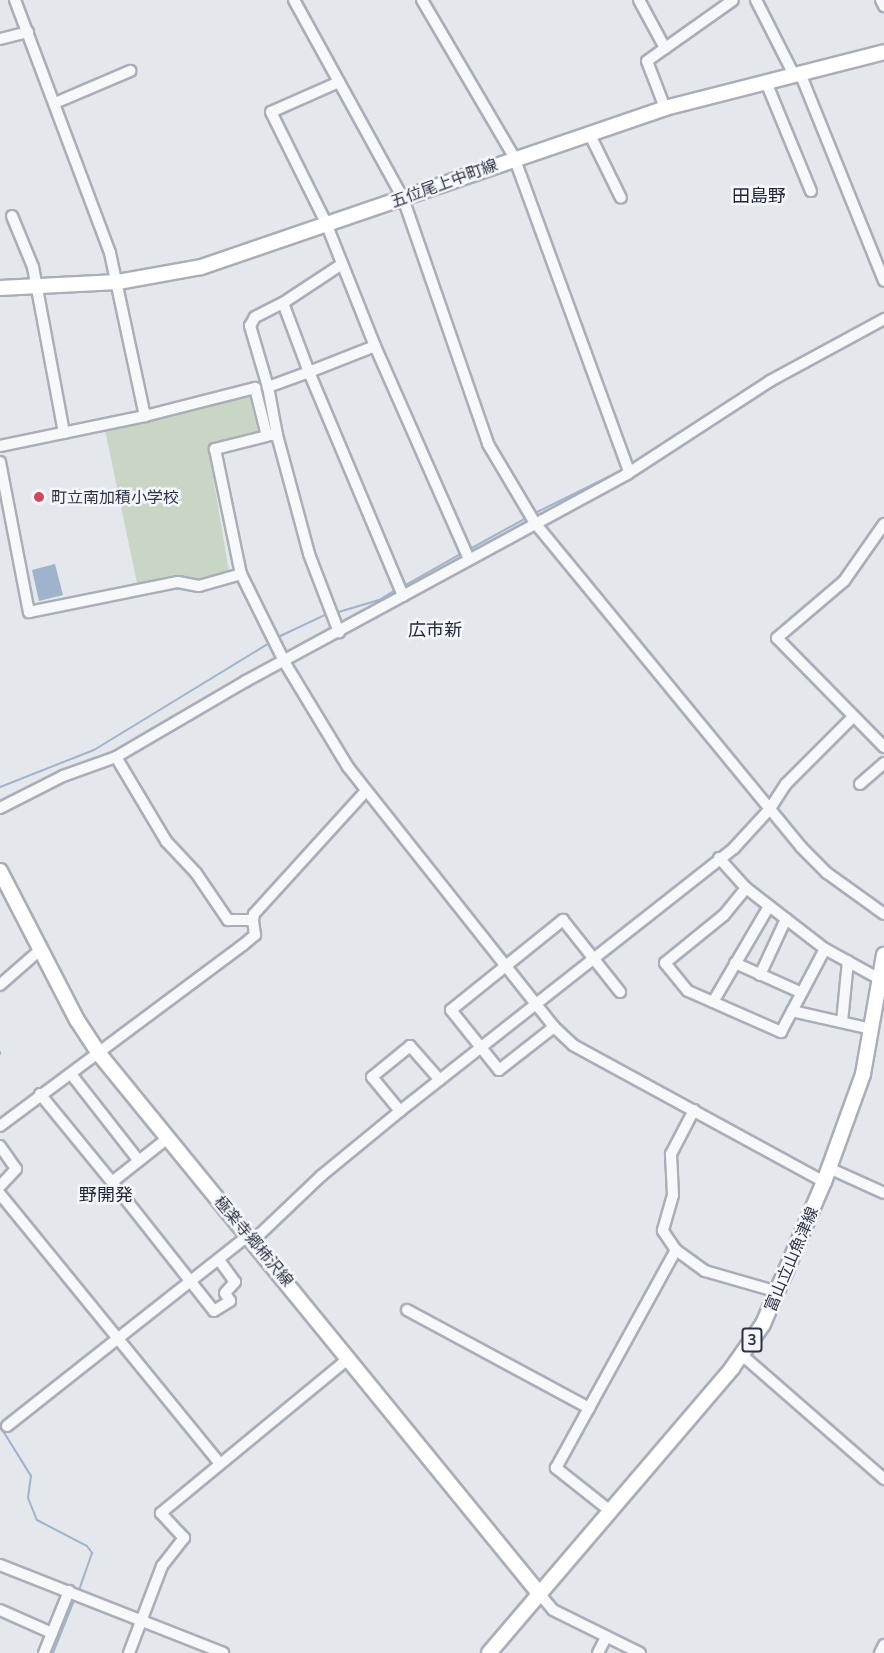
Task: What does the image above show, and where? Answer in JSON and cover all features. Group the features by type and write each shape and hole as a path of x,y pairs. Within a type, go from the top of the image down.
{"main road":[{"name":"五位尾上中町線","path":"0,288 118,282 201,267 403,198 514,157 665,108 884,52"},
{"name":"極楽寺郷柿沢線","path":"0,870 40,950 100,1055 252,1238 538,1592"},
{"name":"富山立山魚津線","path":"489,1653 538,1592 742,1355 778,1292 830,1168 863,1074 872,1029 878,978 884,955"}],"street":[{"path":"15,0 55,103 118,282 145,416"},
{"path":"294,0 403,198 488,444 535,523 769,810 827,873 884,914"},
{"path":"422,0 514,157 629,472"},
{"path":"639,0 665,48"},
{"path":"665,108 647,61 733,0"},
{"path":"756,0 797,74 884,281"},
{"path":"881,0 884,6"},
{"path":"0,39 28,32"},
{"path":"55,103 130,71"},
{"path":"339,82 271,112 326,223 375,346 469,559"},
{"path":"765,82 811,191"},
{"path":"590,133 621,198"},
{"path":"12,216 37,286 64,433"},
{"path":"272,435 268,387 250,326 255,317 283,303 342,264"},
{"path":"283,303 309,372 403,596"},
{"path":"0,808 63,776 116,757 246,681 285,663 629,472 770,381 884,319"},
{"path":"268,387 375,346"},
{"path":"0,446 145,416 255,388 309,554 339,632"},
{"path":"272,435 215,449 241,574 285,663 366,791 537,1002 554,1027 573,1045 824,1182"},
{"path":"0,462 3,493 29,612 178,582 199,586 241,574"},
{"path":"884,524 844,581 777,638 884,747"},
{"path":"7,1426 243,1239 252,1238 400,1111 481,1049 593,956 734,848 769,810 786,784 853,717"},
{"path":"116,757 166,841 196,873 228,920 254,920"},
{"path":"860,784 884,764"},
{"path":"0,1126 40,1094 100,1055 255,935 254,914 366,791"},
{"path":"719,858 746,888 825,949 878,978"},
{"path":"746,888 724,915 665,963 688,991 781,1032 825,949"},
{"path":"713,1002 770,906"},
{"path":"760,975 786,919"},
{"path":"554,1027 499,1070 451,1010 563,920 621,992"},
{"path":"0,985 40,950"},
{"path":"842,1022 848,962"},
{"path":"735,963 802,993"},
{"path":"792,1011 872,1029"},
{"path":"400,1111 372,1077 410,1046 440,1080"},
{"path":"71,1074 139,1161"},
{"path":"40,1094 214,1311 230,1301 225,1293 235,1282 219,1260"},
{"path":"694,1110 671,1154 673,1195 663,1231 676,1250 705,1271 778,1292"},
{"path":"112,1182 168,1138"},
{"path":"0,1146 16,1169 0,1186"},
{"path":"830,1168 884,1193"},
{"path":"0,1194 220,1464"},
{"path":"609,1510 556,1468 676,1250"},
{"path":"407,1310 589,1408"},
{"path":"742,1355 884,1479"},
{"path":"129,1653 162,1566 184,1538 161,1513 349,1358"},
{"path":"0,1565 223,1653"},
{"path":"45,1653 69,1591"},
{"path":"538,1592 552,1610 638,1653"},
{"path":"0,1610 52,1633"},
{"path":"598,1653 606,1637"},
{"path":"880,1653 884,1645"}],"green space":[{"path":"249,395 258,432 208,447 229,571 199,579 174,575 137,583 105,430"}],"water":[{"path":"55,564 63,595 39,601 32,570"}],"waterway":[{"path":"773,374 871,320"},
{"path":"631,464 667,442"},
{"path":"533,514 624,469"},
{"path":"470,549 528,517"},
{"path":"402,587 462,553"},
{"path":"335,613 379,600 397,589"},
{"path":"276,638 327,614"},
{"path":"0,787 94,750 271,642"},
{"path":"0,1426 31,1476 28,1498 37,1520 87,1546 92,1553 78,1593"},
{"path":"53,1653 75,1598"}],"place":[{"name":"町立南加積小学校","path":"39,497"}],"district":[{"name":"田島野","path":"759,196"},
{"name":"広市新","path":"435,630"},
{"name":"野開発","path":"106,1195"}]}
